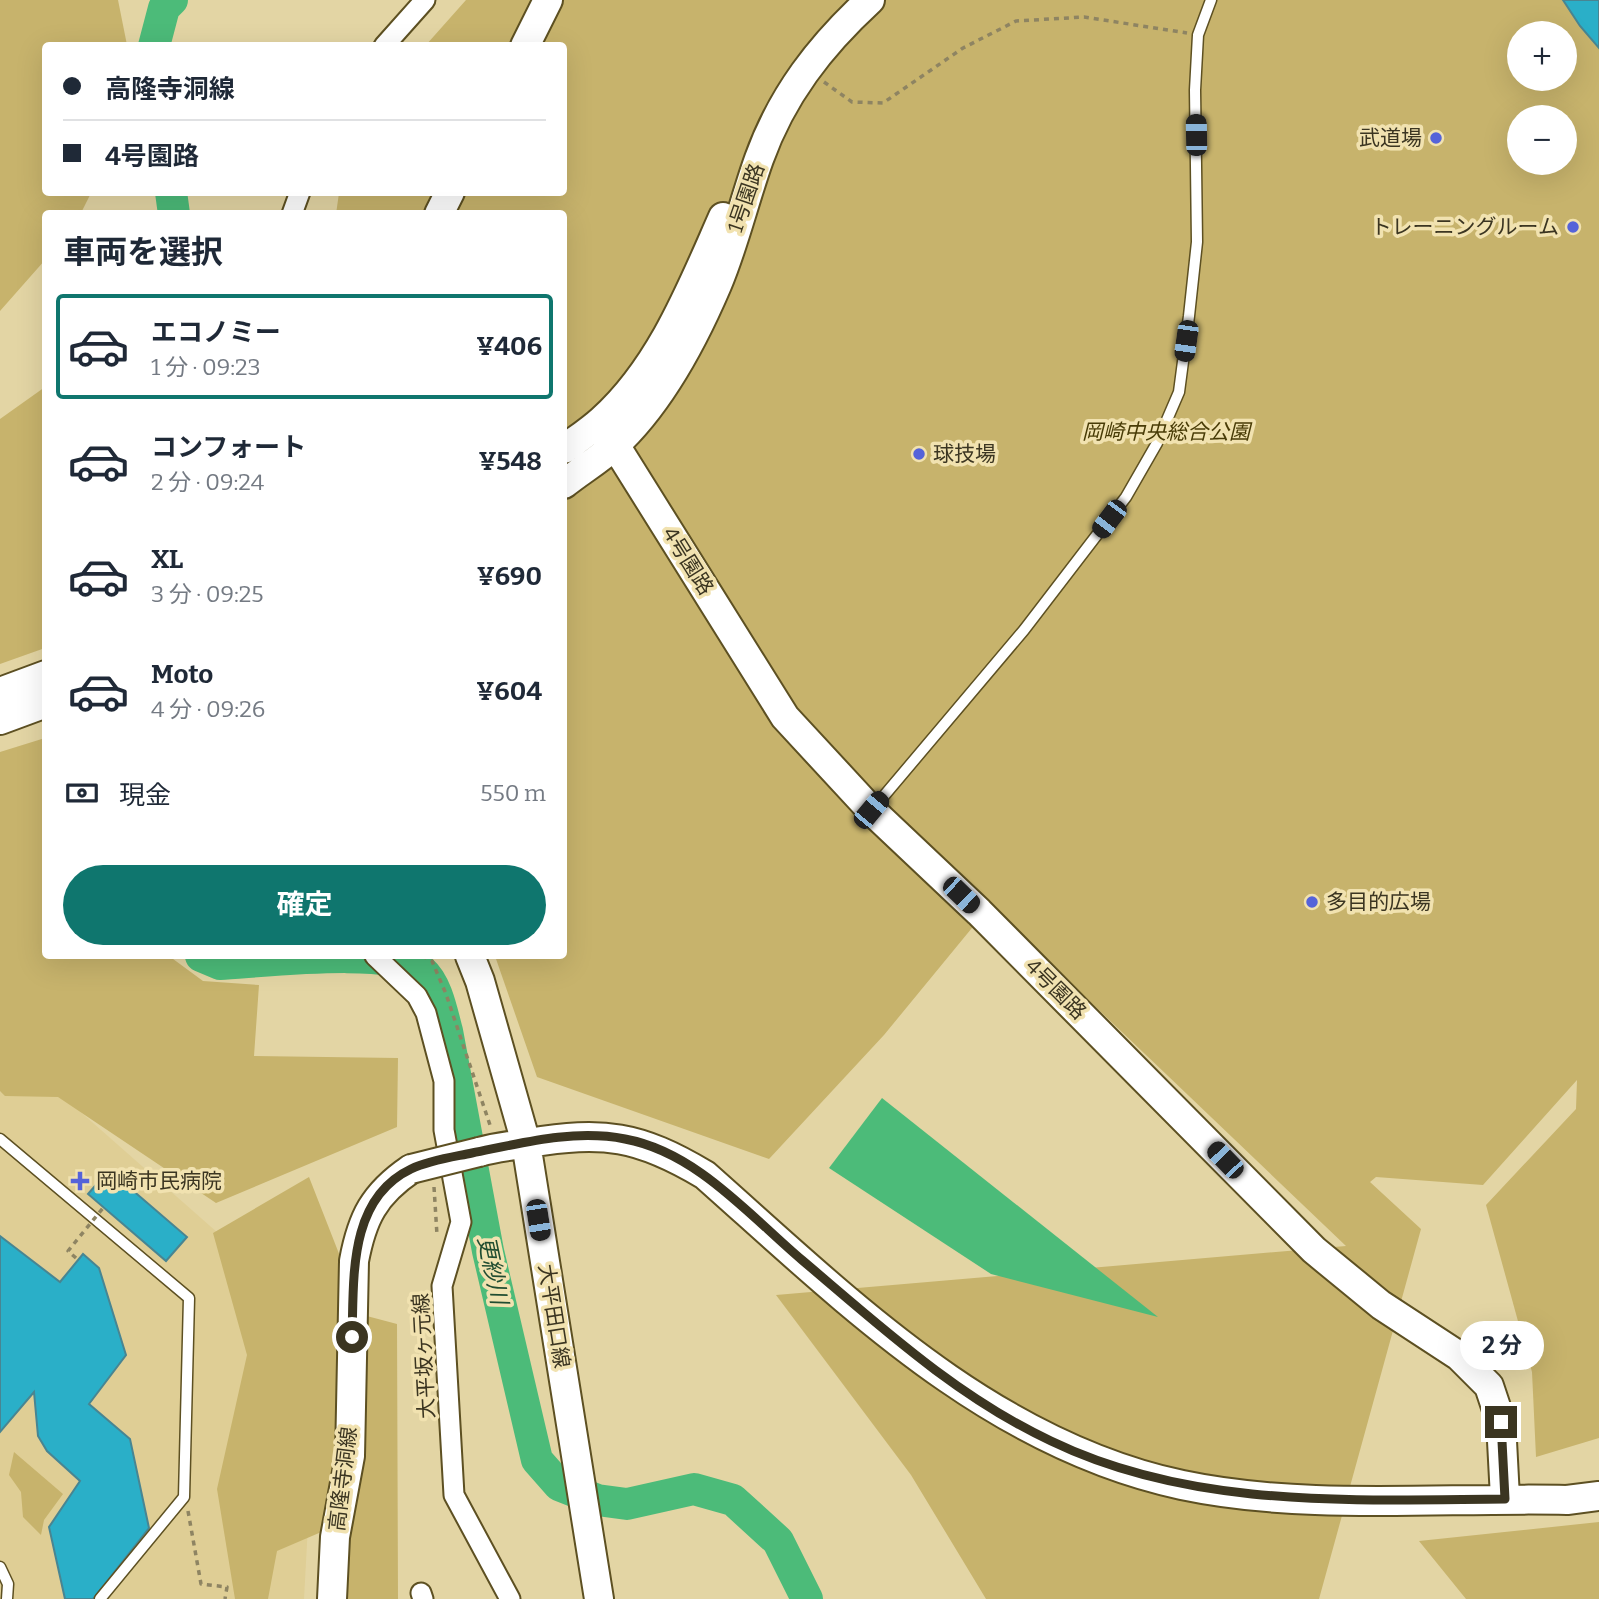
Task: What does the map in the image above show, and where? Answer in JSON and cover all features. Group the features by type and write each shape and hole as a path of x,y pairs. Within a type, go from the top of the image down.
{"street":[{"path":"388,42 425,0"},
{"path":"527,42 548,0"},
{"name":"1号園路","path":"567,482 615,445 645,411 678,362 717,284 759,158 778,113 805,68 870,0"},
{"path":"567,447 603,419 638,379 678,318 724,214 759,158"},
{"name":"4号園路","path":"615,445 785,717 871,810 979,912 1314,1251 1381,1305 1459,1356 1489,1386 1501,1422 1505,1499"},
{"path":"0,692 38,692"},
{"path":"0,720 38,692"},
{"name":"大平坂ヶ元線","path":"378,959 417,996 426,1013 444,1081 444,1130 461,1222 442,1286 454,1495 510,1599"},
{"name":"大平田口線","path":"471,959 481,981 526,1143 599,1599"},
{"path":"422,1165 488,1149 598,1136 627,1139 673,1156 705,1175 930,1367 984,1405 1039,1435 1111,1466 1183,1485 1239,1493 1387,1499 1567,1500 1599,1496"},
{"name":"高隆寺洞線","path":"332,1599 335,1537 350,1455 354,1261 360,1230 388,1184 422,1165"}],"lane":[{"path":"871,810 1024,630 1126,497 1157,443 1179,392 1197,242 1195,90 1198,35 1211,0"},
{"path":"0,1139 189,1298 184,1497 100,1599"},
{"path":"0,1567 8,1584 7,1599"}],"path":[{"path":"805,68 852,102 883,103 963,48 1016,21 1084,17 1198,35"},
{"path":"428,959 432,961 446,994 488,1149"},
{"path":"422,1165 435,1222"},
{"path":"76,1258 68,1251 103,1208"},
{"path":"180,1502 188,1508 201,1584 227,1587 225,1599"}],"shaded area":[{"name":"岡崎市民病院","path":"0,1041 319,1322 304,1599 0,1599"},
{"path":"882,1098 1158,1317 991,1274 829,1168"}],"green space":[{"path":"0,0 118,0 126,42 42,42 42,196 90,196 82,210 42,210 42,263 0,311"},
{"name":"岡崎中央総合公園","path":"466,0 1599,0 1599,1438 1536,1457 1532,1372 1486,1205 1576,1109 1577,1080 1483,1185 1376,1177 1370,1182 1421,1229 1319,1599 986,1599 911,1475 776,1295 1346,1246 990,906 884,1035 769,1159 537,1077 496,959 567,959 567,210 337,210 339,196 567,196 567,42 429,42"},
{"path":"42,389 42,649 0,664 0,419"},
{"path":"42,739 42,959 173,959 203,981 259,985 254,1056 398,1058 397,1127 216,1203 58,1097 5,1096 0,1091 0,752"},
{"path":"309,1177 363,1315 397,1324 398,1599 340,1599 340,1524 277,1551 268,1599 235,1599 217,1489 247,1355 213,1233"},
{"path":"14,1452 63,1494 44,1520 41,1535 23,1517 21,1492 9,1475"},
{"path":"1599,1522 1599,1599 1466,1599 1419,1541"}],"building":[{"path":"1563,0 1599,0 1599,48 1580,26"},
{"path":"109,1170 187,1237 166,1261 88,1194"},
{"path":"0,1236 60,1282 83,1254 99,1268 126,1355 89,1404 130,1439 149,1528 93,1599 65,1599 49,1527 80,1481 47,1451 38,1436 34,1392 0,1432"}],"waterway":[{"name":"更紗川","path":"155,42 164,8 172,0"},
{"name":"更紗川","path":"172,196 173,210"},
{"name":"更紗川","path":"208,959 220,964 294,959"},
{"name":"更紗川","path":"385,959 407,963 422,971 435,991 441,1008 488,1251 537,1460 559,1485 597,1500 627,1504 694,1489 733,1500 778,1541 807,1599"}],"place":[{"name":"武道場","path":"1436,138"},
{"name":"トレーニングルーム","path":"1573,227"},
{"name":"球技場","path":"919,454"},
{"name":"多目的広場","path":"1312,902"},
{"name":"岡崎市民病院","path":"80,1181"}],"route":[{"path":"352,1337 354,1261 360,1230 388,1184 411,1169 497,1147 560,1137 598,1136 627,1139 650,1147 673,1156 705,1175 930,1367 984,1405 1050,1441 1111,1466 1183,1485 1239,1493 1387,1499 1505,1499 1501,1422"}]}
